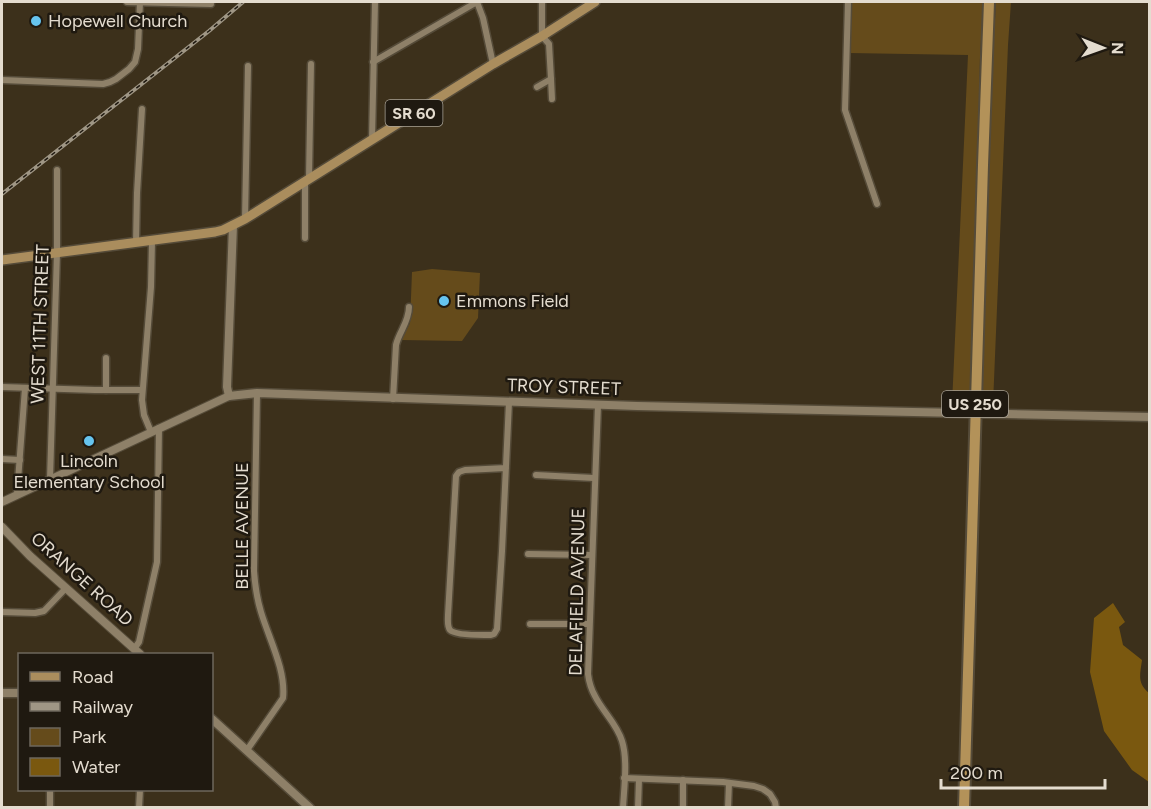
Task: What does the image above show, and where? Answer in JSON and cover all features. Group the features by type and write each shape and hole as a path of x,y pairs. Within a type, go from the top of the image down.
{"highway":[{"name":"US 250","path":"964,807 989,2"}],"main road":[{"name":"SR 60","path":"2,260 215,232 233,225 595,2"},
{"path":"229,396 233,225"},
{"name":"TROY STREET","path":"229,396 257,393 598,405 1149,417"},
{"path":"2,693 18,693"},
{"path":"213,723 247,750 310,807"}],"street":[{"path":"127,2 211,4"},
{"path":"2,80 103,84 116,79 135,62 138,49 140,2"},
{"path":"372,139 375,2"},
{"path":"373,62 477,2 483,18 493,64"},
{"path":"542,2 542,36 549,44 552,99"},
{"path":"848,2 845,110 877,204"},
{"path":"305,238 311,64"},
{"path":"245,219 248,66"},
{"path":"537,87 551,79"},
{"path":"136,243 142,109"},
{"name":"WEST 11TH STREET","path":"50,479 57,253 57,170"},
{"path":"137,652 157,562 155,430 142,409 152,241"},
{"path":"393,399 396,345 408,318 410,307"},
{"path":"105,390 106,358"},
{"path":"2,387 142,390"},
{"path":"17,494 24,388"},
{"name":"BELLE AVENUE","path":"247,750 283,698 284,691 273,646 260,611 254,571 257,393"},
{"name":"TROY STREET","path":"2,502 229,396"},
{"path":"506,468 465,470 456,476 448,615 449,628 459,634 491,635 496,632 502,551 506,468 509,402"},
{"name":"DELAFIELD AVENUE","path":"598,405 588,674 595,697 613,722 622,741 624,751 623,807"},
{"path":"2,459 20,460"},
{"path":"536,475 594,478"},
{"name":"ORANGE ROAD","path":"2,527 30,556 137,652"},
{"path":"528,554 592,555"},
{"path":"2,612 44,611 66,588"},
{"path":"530,624 589,624"},
{"path":"624,778 754,786 763,789 773,798 776,807"},
{"path":"638,807 639,780"},
{"path":"682,807 683,780"},
{"path":"728,807 729,783"},
{"path":"50,791 50,807"},
{"path":"139,807 140,791"}],"green space":[{"path":"850,2 983,2 972,404 952,404 968,55 849,53"},
{"path":"996,2 1011,2 993,404 980,404 990,106"},
{"name":"Emmons Field","path":"432,269 480,273 478,318 462,341 401,340 410,323 412,272"}],"water":[{"path":"1113,603 1125,622 1119,627 1123,645 1142,660 1141,682 1149,693 1149,782 1132,770 1104,731 1090,672 1094,618"}],"railway":[{"path":"2,194 243,2"}],"place":[{"name":"Hopewell Church","path":"36,21"},
{"name":"Emmons Field","path":"444,301"},
{"name":"Lincoln Elementary School","path":"89,441"}]}
